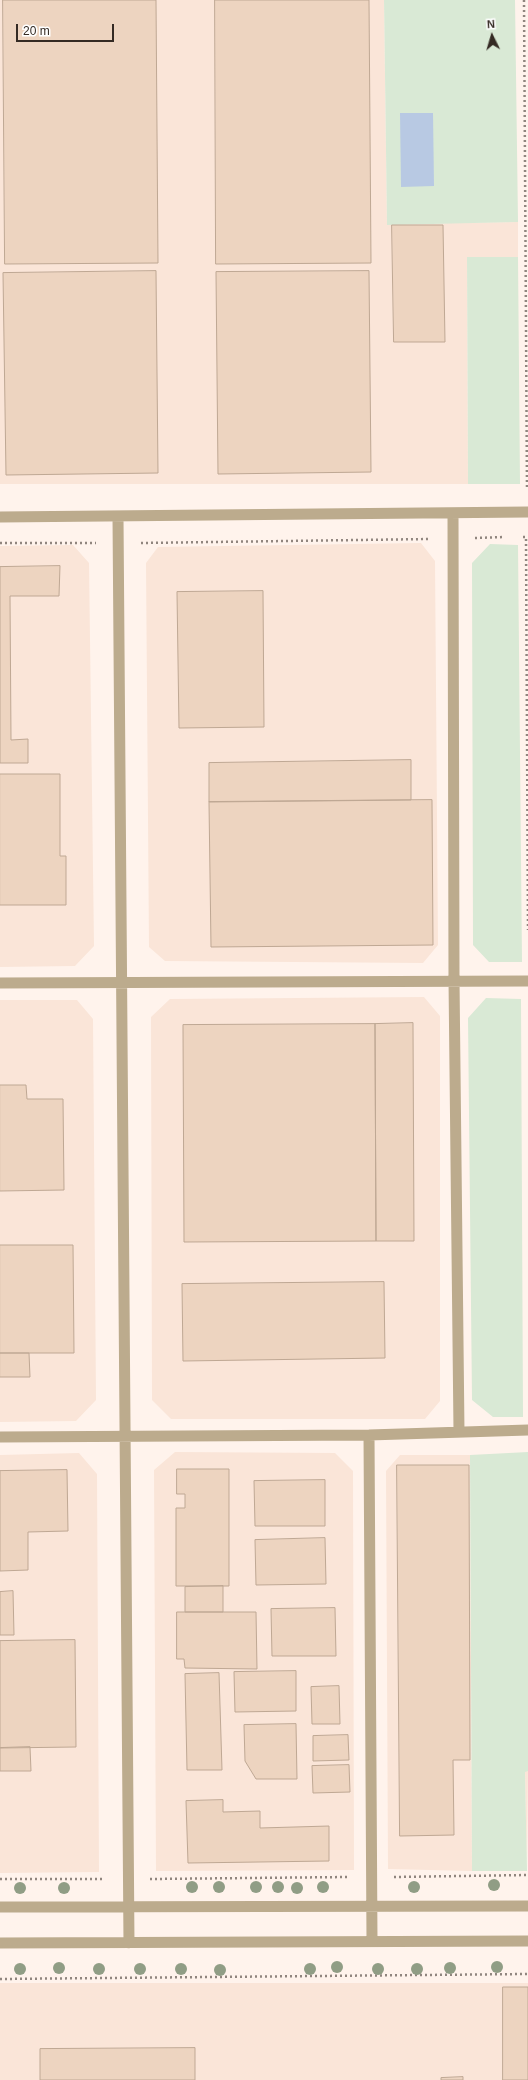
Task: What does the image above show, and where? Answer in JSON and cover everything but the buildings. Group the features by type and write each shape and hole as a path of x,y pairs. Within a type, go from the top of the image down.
{"street":[{"path":"0,517 453,514 528,512"},
{"path":"453,514 454,980 459,1431"},
{"path":"118,517 129,1943"},
{"path":"0,983 121,981 528,980"},
{"path":"0,1437 369,1435 528,1430"},
{"path":"369,1435 372,1941"},
{"path":"0,1907 372,1905 528,1906"},
{"path":"0,1943 528,1941"}],"path":[{"path":"524,0 527,489"},
{"path":"0,544 512,537"},
{"path":"519,537 526,537 528,930"},
{"path":"0,1879 528,1876"},
{"path":"0,1979 528,1974"}],"shaded area":[{"path":"0,0 384,0 387,224 518,222 518,257 467,257 468,484 0,484"},
{"path":"421,543 435,561 438,945 423,963 165,961 149,947 146,563 158,547"},
{"path":"73,545 89,563 94,946 75,966 0,967 0,546"},
{"path":"424,997 440,1016 440,1401 425,1419 171,1419 152,1400 151,1017 170,999"},
{"path":"0,1000 77,1000 93,1019 96,1400 76,1421 0,1422"},
{"path":"175,1452 335,1453 353,1471 354,1870 156,1871 154,1470"},
{"path":"79,1453 97,1474 99,1872 0,1873 0,1455"},
{"path":"400,1455 470,1455 472,1871 388,1869 386,1471"},
{"path":"525,1771 528,1771 527,1871"},
{"path":"0,1983 528,1983 528,2080 0,2080"}],"green space":[{"path":"384,0 515,0 518,222 387,225"},
{"path":"467,257 518,257 520,484 468,484"},
{"path":"490,544 518,545 522,962 489,962 473,945 472,563"},
{"path":"486,998 521,999 523,1417 493,1417 472,1400 468,1018"},
{"path":"528,1452 528,1771 525,1772 527,1871 472,1871 470,1455"}],"water":[{"path":"400,113 433,113 434,186 401,187"}]}
